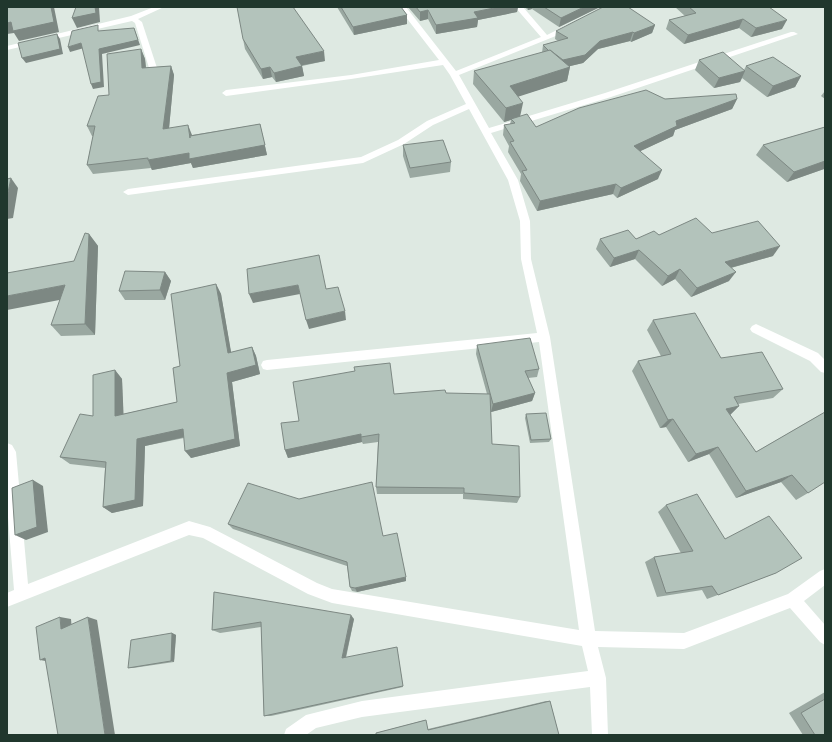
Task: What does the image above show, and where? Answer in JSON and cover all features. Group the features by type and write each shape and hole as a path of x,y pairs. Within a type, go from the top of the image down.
{"street":[{"path":"7,48 133,18 160,7"},
{"path":"402,7 454,74 513,180 525,220 526,259 544,336 588,638 598,678 600,735"},
{"path":"519,7 546,38"},
{"path":"133,18 138,22 154,71"},
{"path":"454,74 546,38 574,24"},
{"path":"485,132 608,95 794,34"},
{"path":"226,93 351,77 444,62"},
{"path":"128,192 363,160 401,142 430,123 471,104"},
{"path":"756,329 814,357 825,368"},
{"path":"267,365 544,336"},
{"path":"7,449 10,452 22,594"},
{"path":"7,600 189,528 204,532 313,590 332,596 588,638 684,641 793,600 825,576"},
{"path":"793,600 825,637"},
{"path":"292,735 312,721 362,709 598,678"}],"building":[{"path":"7,7 51,7 54,22 13,31 11,22 7,23"},
{"path":"76,7 95,7 96,13 72,18"},
{"path":"237,7 293,7 324,51 296,57 302,66 274,73 270,67 261,69 243,39"},
{"path":"341,7 401,7 407,15 353,27"},
{"path":"416,7 499,7 474,12 478,18 436,25 428,10 420,12"},
{"path":"544,7 584,7 561,18"},
{"path":"603,7 628,7 655,25 634,33 633,32 600,41 585,55 563,60 543,45 568,38 556,31"},
{"path":"689,7 769,7 787,20 756,28 743,19 688,35 669,20 696,13"},
{"path":"98,25 98,31 134,28 138,40 99,49 101,82 91,84 81,43 68,47 72,31"},
{"path":"57,34 60,49 22,58 18,43"},
{"path":"141,49 142,68 171,66 163,129 188,125 190,138 190,136 260,124 265,145 189,159 189,153 148,160 148,158 87,165 95,126 87,126 98,96 109,95 107,54"},
{"path":"550,50 570,67 510,86 523,103 506,108 474,71"},
{"path":"723,52 745,71 719,78 699,60"},
{"path":"773,57 801,76 773,86 746,66"},
{"path":"646,90 665,99 736,94 737,99 676,121 677,126 634,146 662,170 621,188 616,184 540,201 522,171 527,170 510,142 514,141 504,125 515,123 511,119 527,114 536,127 579,108"},
{"path":"825,127 825,161 794,172 763,145"},
{"path":"443,140 451,162 410,168 403,145"},
{"path":"11,178 7,197 7,179"},
{"path":"696,218 712,233 758,221 780,246 725,262 736,272 697,288 680,269 668,276 639,250 614,258 600,239 628,230 636,239 654,231 659,235"},
{"path":"85,233 89,234 85,324 51,325 65,285 7,296 7,273 74,261"},
{"path":"319,255 326,289 338,287 345,311 306,320 298,285 249,294 247,269"},
{"path":"125,271 165,272 160,290 119,291"},
{"path":"216,284 228,353 252,347 256,365 227,373 235,439 185,451 183,429 137,439 135,500 103,507 106,462 60,457 80,414 93,416 93,375 115,370 115,416 177,402 173,368 180,366 171,294"},
{"path":"695,313 721,358 762,352 783,389 734,397 739,406 726,409 756,452 825,412 825,482 808,493 792,475 746,491 718,447 696,454 673,419 668,420 638,361 671,354 653,320"},
{"path":"530,338 539,369 525,371 535,393 493,404 477,345"},
{"path":"390,363 394,394 445,390 446,393 490,394 492,444 519,446 520,497 464,493 464,488 376,487 379,434 361,437 361,434 285,450 281,423 299,421 293,382 355,371 354,367"},
{"path":"546,413 551,439 531,440 526,414"},
{"path":"33,480 37,527 15,535 12,488"},
{"path":"372,482 383,536 397,533 406,577 355,588 350,587 347,562 228,524 248,483 299,499"},
{"path":"697,494 725,539 769,516 802,558 776,573 718,595 712,586 666,593 654,557 693,551 666,505"},
{"path":"214,592 351,615 342,658 397,647 403,686 264,716 261,622 212,630"},
{"path":"60,617 61,629 88,617 105,735 58,735 45,658 40,660 36,627"},
{"path":"172,633 171,661 128,668 131,640"},
{"path":"825,699 825,735 815,735 801,713"},
{"path":"550,701 559,735 376,735 376,733 426,720 428,730"}]}
